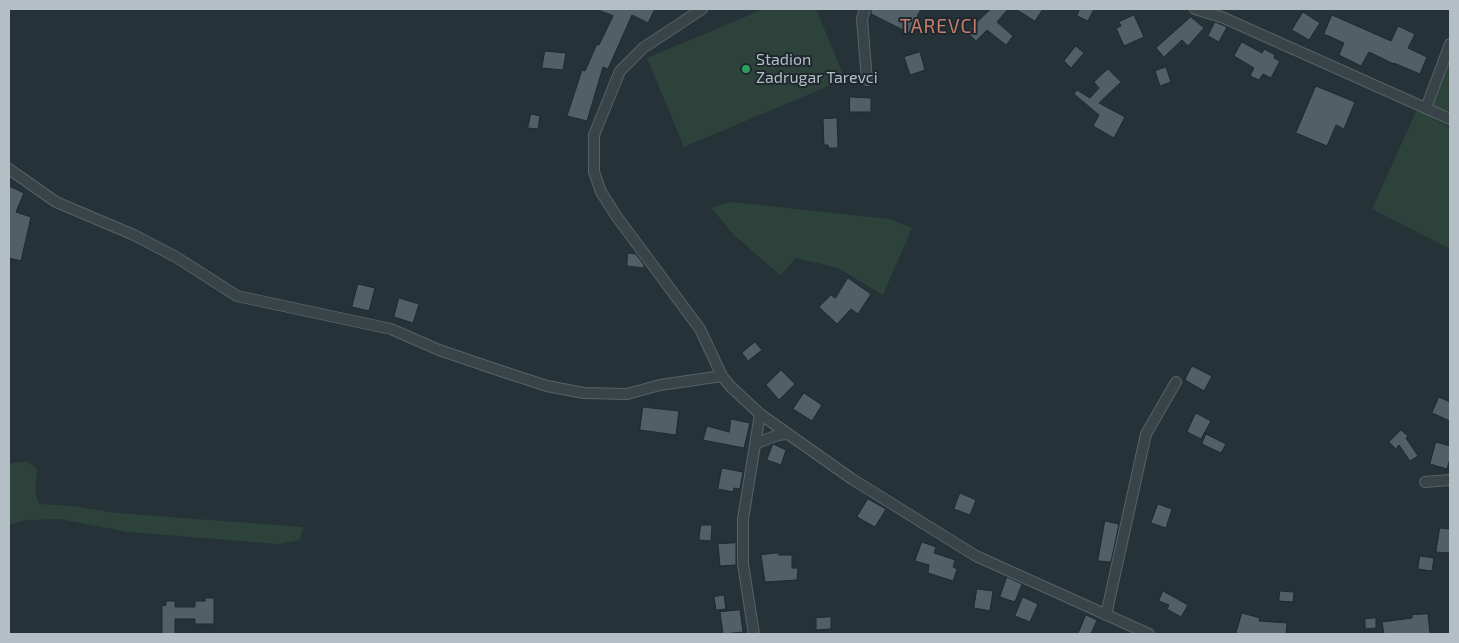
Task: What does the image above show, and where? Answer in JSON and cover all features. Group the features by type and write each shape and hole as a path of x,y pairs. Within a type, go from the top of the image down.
{"street":[{"path":"702,9 643,48 620,71 594,135 594,172 601,192 617,217 700,329 722,376 760,414 787,434 816,452 852,479 976,556 1149,634"},
{"path":"865,9 862,19 867,80"},
{"path":"1194,9 1224,18 1450,119"},
{"path":"1426,108 1450,44"},
{"path":"9,169 56,202 134,235 176,257 237,296 391,329 439,350 501,371 548,386 584,393 627,394 660,385 722,376"},
{"path":"1106,615 1146,434 1176,382"},
{"path":"754,634 743,564 743,519 748,479 757,443 760,414"},
{"path":"757,443 778,435 787,434"},
{"path":"1425,482 1450,480"}],"green space":[{"name":"Stadion Zadrugar Tarevci","path":"764,9 816,9 845,79 684,147 647,58"},
{"path":"1450,59 1450,114 1431,105"},
{"path":"1417,109 1450,128 1450,249 1372,209"},
{"path":"732,202 889,219 912,228 883,295 838,268 796,258 780,275 735,236 711,208"},
{"path":"27,461 37,469 35,492 39,504 73,506 116,513 303,527 300,540 279,544 127,532 60,519 27,520 11,524 9,527 9,464"}],"building":[{"path":"596,9 655,9 648,23 632,15 608,69 603,67 587,121 567,116 582,70 585,71 597,44 599,45 613,16"},
{"path":"872,9 921,9 909,33 871,14"},
{"path":"991,9 1008,9 997,22 1013,36 1006,45 987,30 976,41 967,32"},
{"path":"1016,9 1043,9 1035,21"},
{"path":"1080,9 1094,9 1088,21 1077,16"},
{"path":"1303,12 1320,23 1309,40 1292,30"},
{"path":"1134,15 1144,37 1124,46 1116,28 1121,26 1119,22"},
{"path":"1332,15 1391,41 1398,26 1415,34 1408,48 1427,57 1420,74 1369,52 1361,66 1339,55 1344,43 1324,34"},
{"path":"1191,17 1204,28 1188,46 1182,40 1164,57 1156,48"},
{"path":"1215,22 1227,27 1219,42 1208,36"},
{"path":"1242,42 1262,53 1264,49 1275,55 1274,58 1280,61 1271,78 1263,74 1259,80 1250,76 1254,68 1234,56"},
{"path":"1076,46 1084,53 1071,68 1064,61"},
{"path":"545,51 566,53 563,70 542,68"},
{"path":"920,52 925,70 910,75 904,57"},
{"path":"1166,67 1171,82 1160,86 1155,71"},
{"path":"1108,69 1121,82 1099,103 1125,117 1114,138 1093,126 1099,115 1074,94 1077,90 1090,98 1099,88 1094,82"},
{"path":"1316,86 1355,102 1344,129 1336,125 1327,146 1296,133"},
{"path":"850,97 871,98 871,112 850,112"},
{"path":"531,114 540,116 538,129 528,128"},
{"path":"837,118 838,148 829,148 828,145 824,145 823,119"},
{"path":"9,186 24,193 16,212 31,217 21,261 9,258"},
{"path":"628,253 636,254 644,268 627,266"},
{"path":"848,278 871,294 858,314 851,309 837,324 819,307 831,295 835,298"},
{"path":"358,284 375,288 369,311 352,307"},
{"path":"399,298 419,304 413,323 394,317"},
{"path":"755,342 762,350 748,361 742,353"},
{"path":"1192,366 1212,376 1204,391 1185,380"},
{"path":"781,370 795,384 779,400 766,385"},
{"path":"804,393 822,405 812,421 793,409"},
{"path":"1439,397 1450,402 1450,421 1432,413"},
{"path":"643,407 679,411 676,435 640,430"},
{"path":"1196,413 1211,421 1201,439 1187,432"},
{"path":"731,419 750,423 744,448 703,440 707,426 729,432"},
{"path":"1401,430 1408,436 1406,438 1418,456 1410,461 1399,445 1396,449 1389,442"},
{"path":"1206,434 1226,444 1221,453 1202,444"},
{"path":"1436,442 1450,446 1450,459 1447,469 1430,464"},
{"path":"773,444 786,450 781,465 767,460"},
{"path":"722,468 743,472 740,489 734,488 733,492 718,489"},
{"path":"960,493 976,500 970,515 954,509"},
{"path":"868,499 886,509 875,527 857,517"},
{"path":"1158,504 1172,509 1166,528 1151,523"},
{"path":"1105,521 1119,524 1111,562 1098,561"},
{"path":"701,525 712,525 711,541 699,540"},
{"path":"1440,528 1450,529 1450,553 1436,552"},
{"path":"922,542 936,547 934,553 955,560 953,567 957,569 953,581 928,573 929,565 915,561"},
{"path":"736,543 736,565 720,566 718,544"},
{"path":"778,553 779,555 792,555 792,568 798,568 797,580 765,582 761,555"},
{"path":"1420,556 1434,558 1432,571 1418,569"},
{"path":"1007,577 1022,584 1015,602 1000,597"},
{"path":"977,589 993,591 990,611 974,608"},
{"path":"1163,591 1188,605 1181,617 1167,609 1169,605 1159,601"},
{"path":"1280,591 1294,592 1293,602 1279,601"},
{"path":"724,595 726,609 716,610 714,597"},
{"path":"1023,597 1038,604 1030,622 1015,616"},
{"path":"205,598 214,598 214,624 195,624 195,619 175,619 175,634 162,634 162,606 166,605 166,601 175,601 175,607 195,607 195,601 205,601"},
{"path":"740,610 743,632 723,634 720,612"},
{"path":"1242,613 1260,618 1259,621 1287,623 1286,634 1236,634"},
{"path":"1428,614 1430,634 1384,634 1382,622 1412,618 1412,615"},
{"path":"1086,615 1097,620 1091,634 1078,634"},
{"path":"831,617 831,629 816,630 816,618"},
{"path":"1376,618 1376,628 1365,629 1365,619"}],"place":[{"name":"Stadion Zadrugar Tarevci","path":"746,69"}],"district":[{"name":"TAREVCI","path":"939,27"}]}
